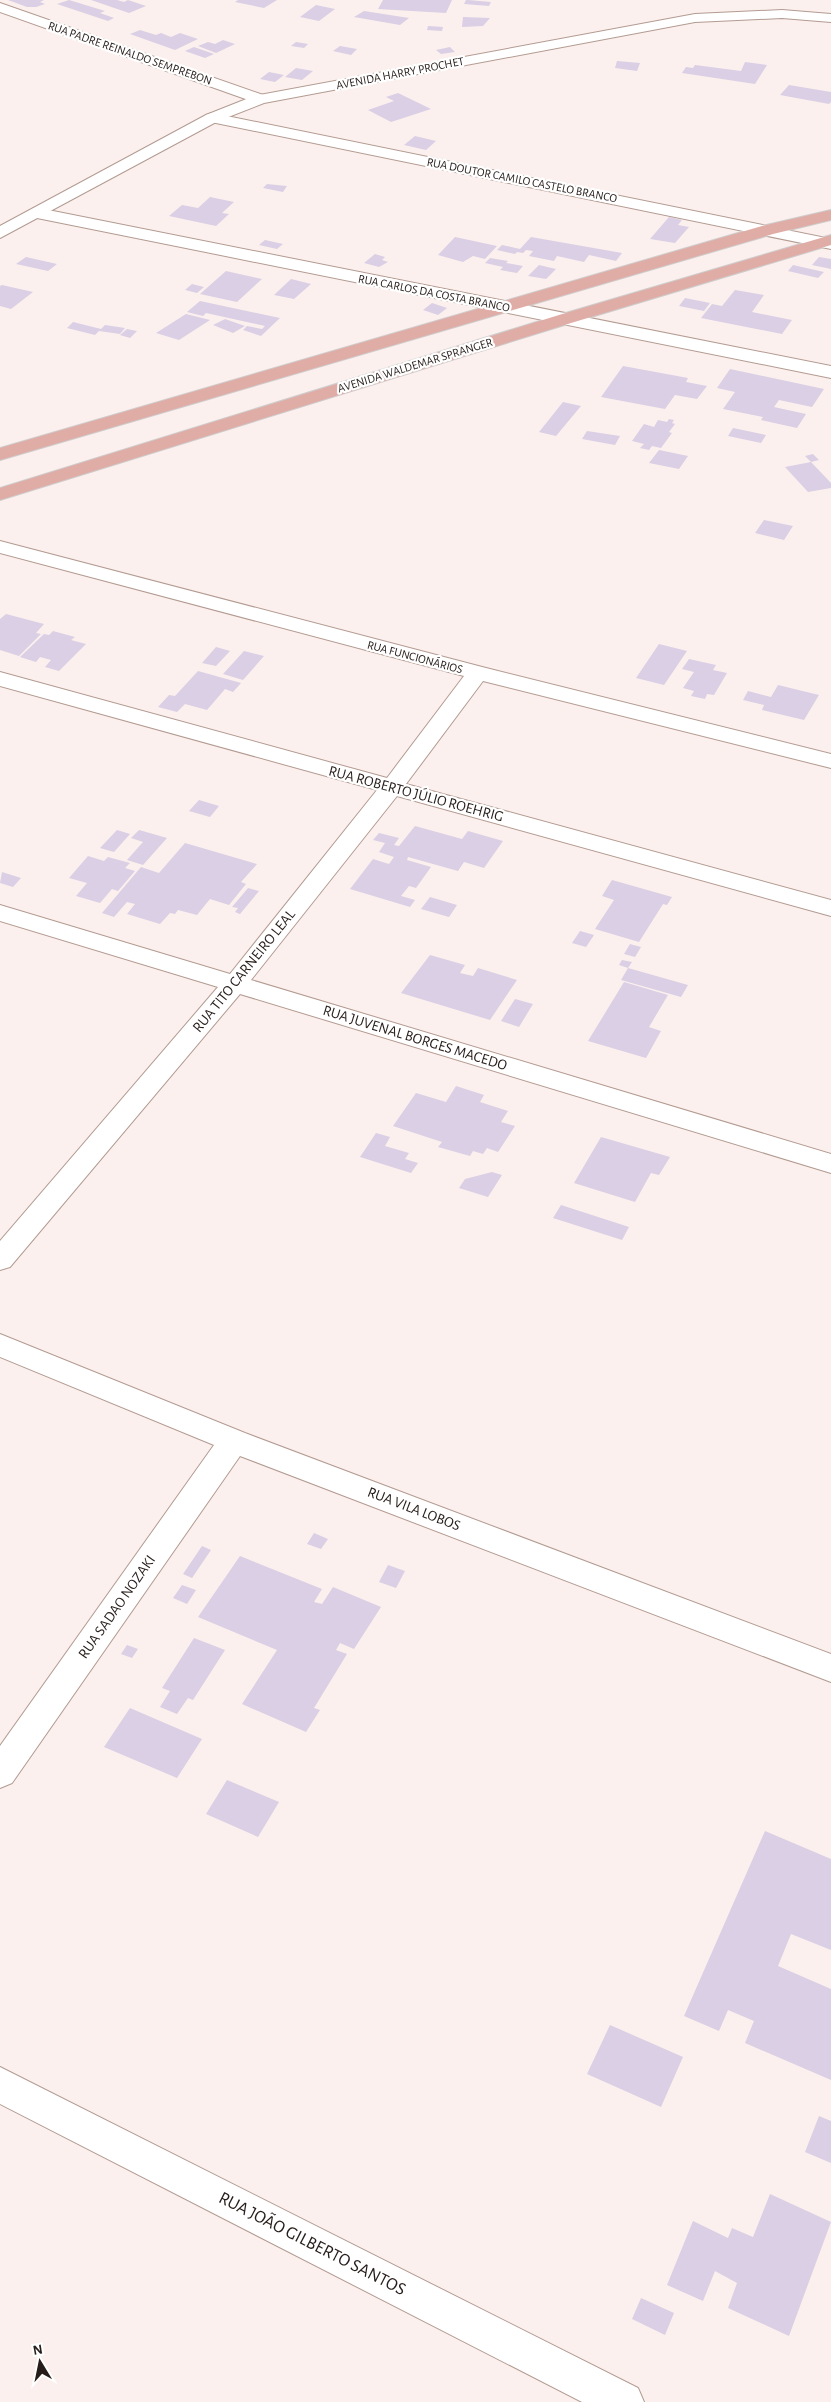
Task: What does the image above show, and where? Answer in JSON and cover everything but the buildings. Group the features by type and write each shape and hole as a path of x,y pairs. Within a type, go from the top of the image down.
{"main road":[{"path":"0,454 500,307 768,230 831,215"},
{"name":"AVENIDA WALDEMAR SPRANGER","path":"0,494 565,319 828,242"},
{"path":"132,416 172,440"}],"street":[{"name":"RUA PADRE REINALDO SEMPREBON","path":"0,8 260,99"},
{"name":"AVENIDA HARRY PROCHET","path":"0,233 212,118 260,99 695,18 782,14 831,18"},
{"name":"RUA DOUTOR CAMILO CASTELO BRANCO","path":"212,118 828,242"},
{"name":"RUA CARLOS DA COSTA BRANCO","path":"38,213 831,372"},
{"name":"RUA FUNCIONÁRIOS","path":"0,547 478,673 831,761"},
{"name":"RUA TITO CARNEIRO LEAL","path":"0,1260 235,984 392,787 478,673"},
{"name":"RUA ROBERTO JÚLIO ROEHRIG","path":"0,679 831,908"},
{"name":"RUA JUVENAL BORGES MACEDO","path":"0,913 831,1164"},
{"name":"RUA VILA LOBOS","path":"0,1345 234,1441 831,1668"},
{"name":"RUA SADAO NOZAKI","path":"0,1773 234,1441"},
{"name":"RUA JOÃO GILBERTO SANTOS","path":"0,2085 624,2402"}]}
